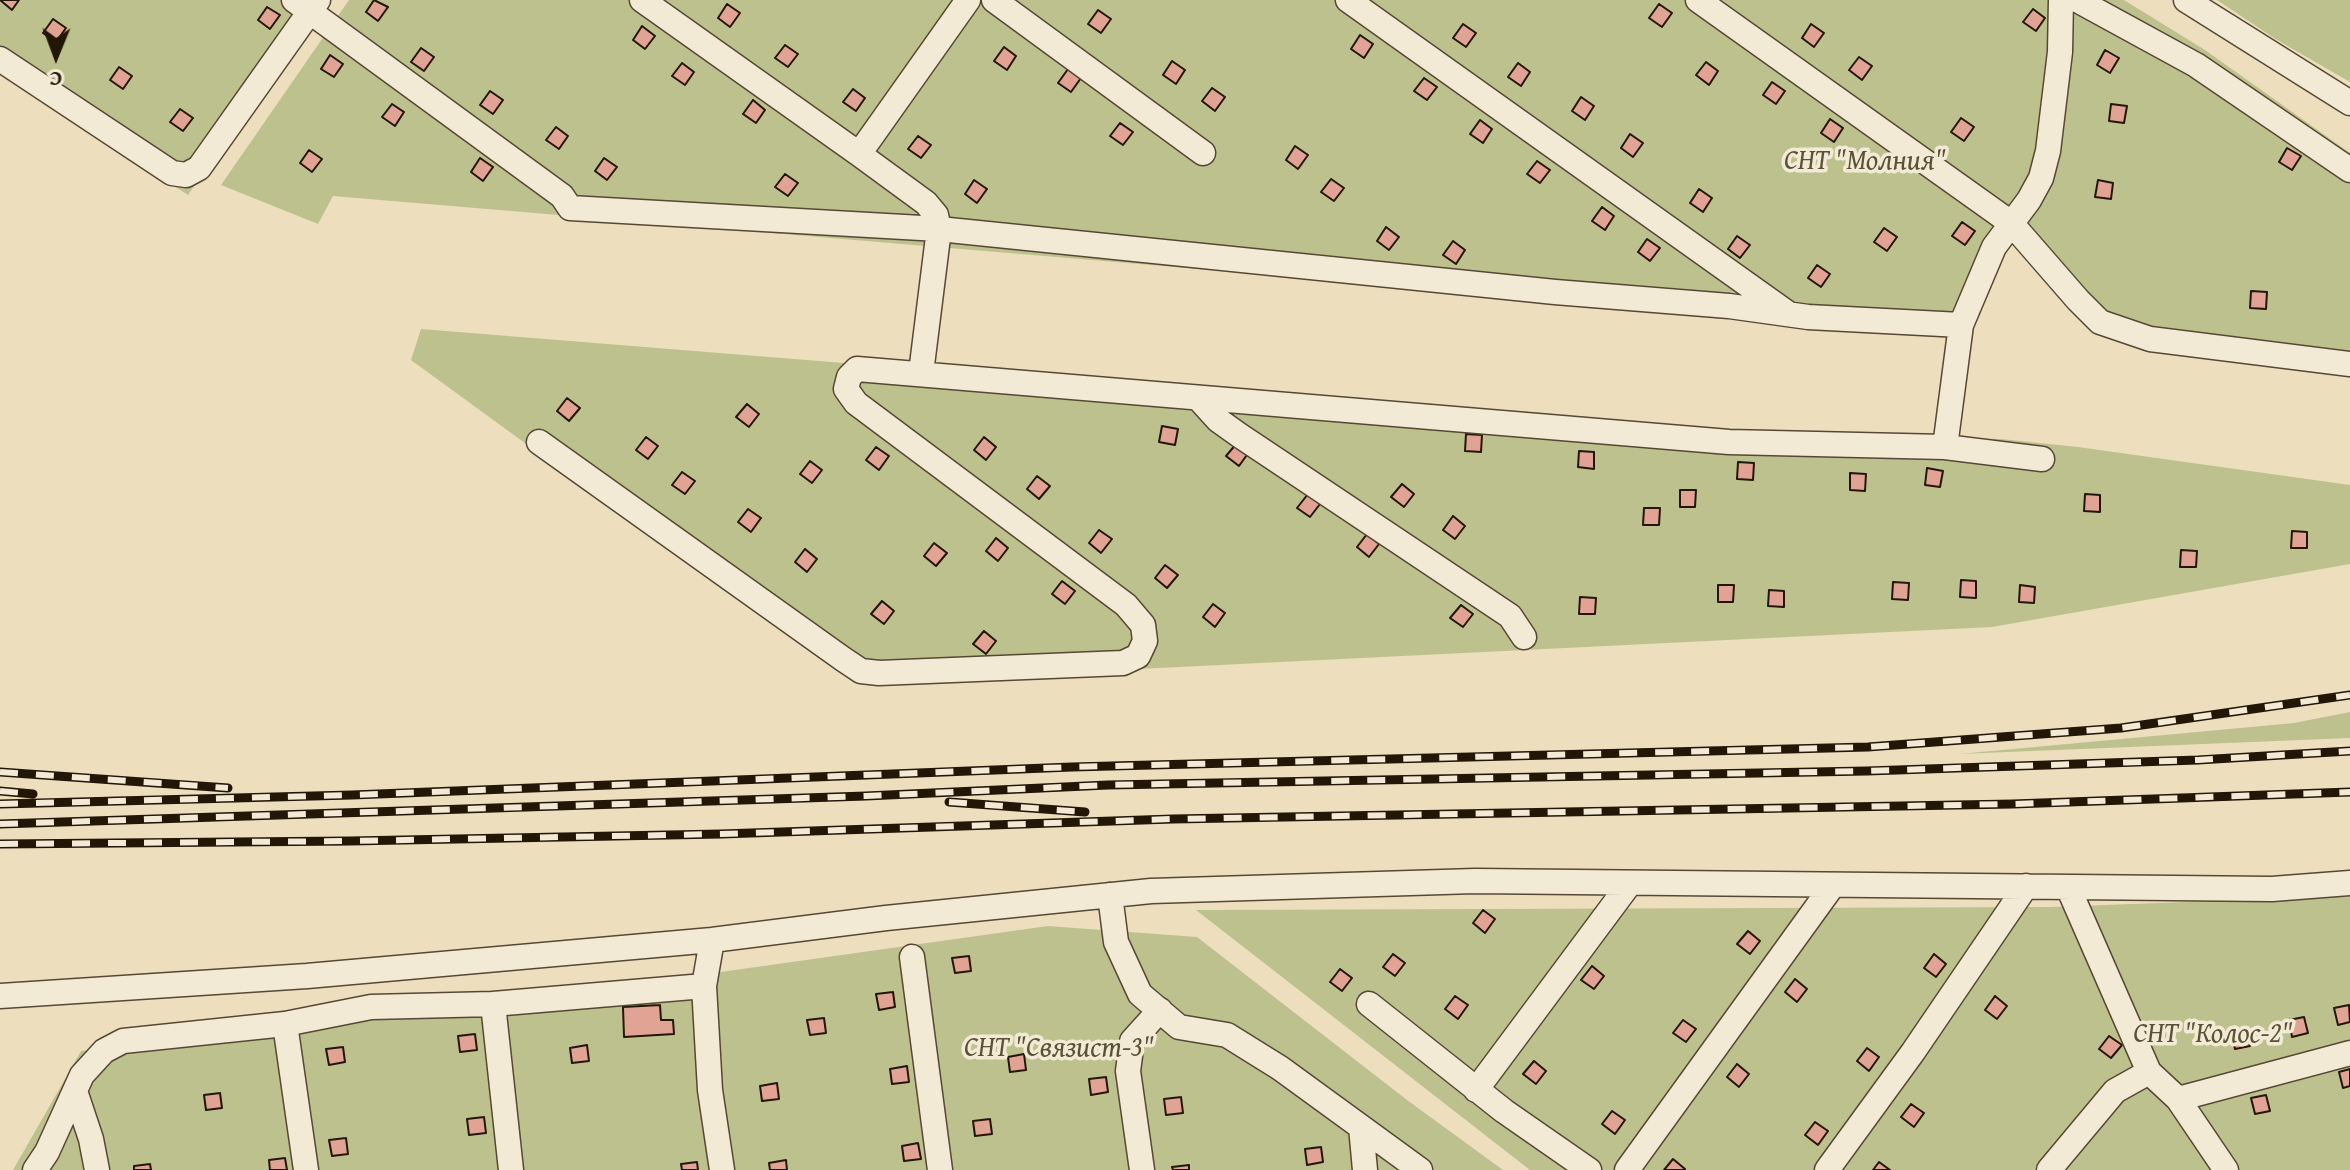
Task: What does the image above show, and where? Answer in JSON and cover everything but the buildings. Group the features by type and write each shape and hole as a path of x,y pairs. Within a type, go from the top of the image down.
{"street":[{"path":"642,0 859,154 926,203 936,215 939,229 921,373"},
{"path":"859,154 968,0"},
{"path":"994,0 1203,153"},
{"path":"1348,0 1789,314"},
{"path":"1698,0 2011,223 2100,322 2150,339 2350,364"},
{"path":"1945,447 1961,325 1994,247 2041,178 2048,151 2059,64 2061,0"},
{"path":"2077,0 2196,65 2350,170"},
{"path":"2186,0 2350,103"},
{"path":"0,59 172,173 186,175 199,168 307,4 562,196 570,208 939,229 1789,314 1961,325"},
{"path":"539,442 861,671 879,673 1123,663 1138,656 1145,641 1143,625 1126,605 856,403 846,389 849,377 857,369 1729,442 1945,447 2042,459"},
{"path":"1199,399 1218,420 1239,435 1510,616 1524,637"},
{"path":"0,996 307,976 712,940 886,918 1166,890 1475,881 2272,889 2350,883"},
{"path":"1476,1090 1630,883"},
{"path":"1627,1170 1833,885"},
{"path":"1827,1170 1913,1052 2026,886"},
{"path":"2068,887 2149,1072 2178,1099 2226,1170"},
{"path":"1110,895 1116,942 1140,994 1179,1027 1227,1035 1280,1068 1420,1170"},
{"path":"712,940 704,986 710,1090 722,1170"},
{"path":"912,957 940,1170"},
{"path":"35,1170 47,1152 82,1075 104,1051 123,1041 285,1024 371,1007 493,1004 704,986"},
{"path":"493,1004 511,1170"},
{"path":"1369,1004 1476,1090 1589,1170"},
{"path":"1142,1170 1128,1071 1132,1041 1160,1010"},
{"path":"285,1024 306,1170"},
{"path":"2178,1099 2350,1053"},
{"path":"2049,1170 2115,1091 2149,1072"},
{"path":"75,1091 91,1139 97,1170"},
{"path":"1361,1127 1365,1170"}],"green space":[{"path":"0,0 322,0 188,195 0,73"},
{"name":"СНТ \"Молния\"","path":"349,0 2124,0 2205,50 2350,153 2350,375 2090,325 2007,239 1969,334 333,196 318,224 221,185"},
{"path":"2217,0 2350,0 2350,82 2277,40"},
{"path":"421,329 1714,433 2001,439 2078,447 2350,485 2350,564 1992,627 854,683 411,360"},
{"path":"2350,712 2350,738 1959,754 2294,723"},
{"name":"СНТ \"Колос-2\"","path":"2350,896 2350,1170 1530,1170 1196,910 2050,907"},
{"name":"СНТ \"Связист-3\"","path":"1048,926 1197,937 1407,1100 1503,1170 13,1170 81,1051 493,1004"}],"railway":[{"path":"0,804 352,795 1072,767 1868,747 2121,728 2350,695"},
{"path":"0,824 866,796 1108,785 1867,771 2198,760 2350,751"},
{"path":"0,772 228,788"},
{"path":"0,791 33,794"},
{"path":"0,844 721,834 1173,819 2013,804 2350,792"},
{"path":"949,802 1085,812"}]}
